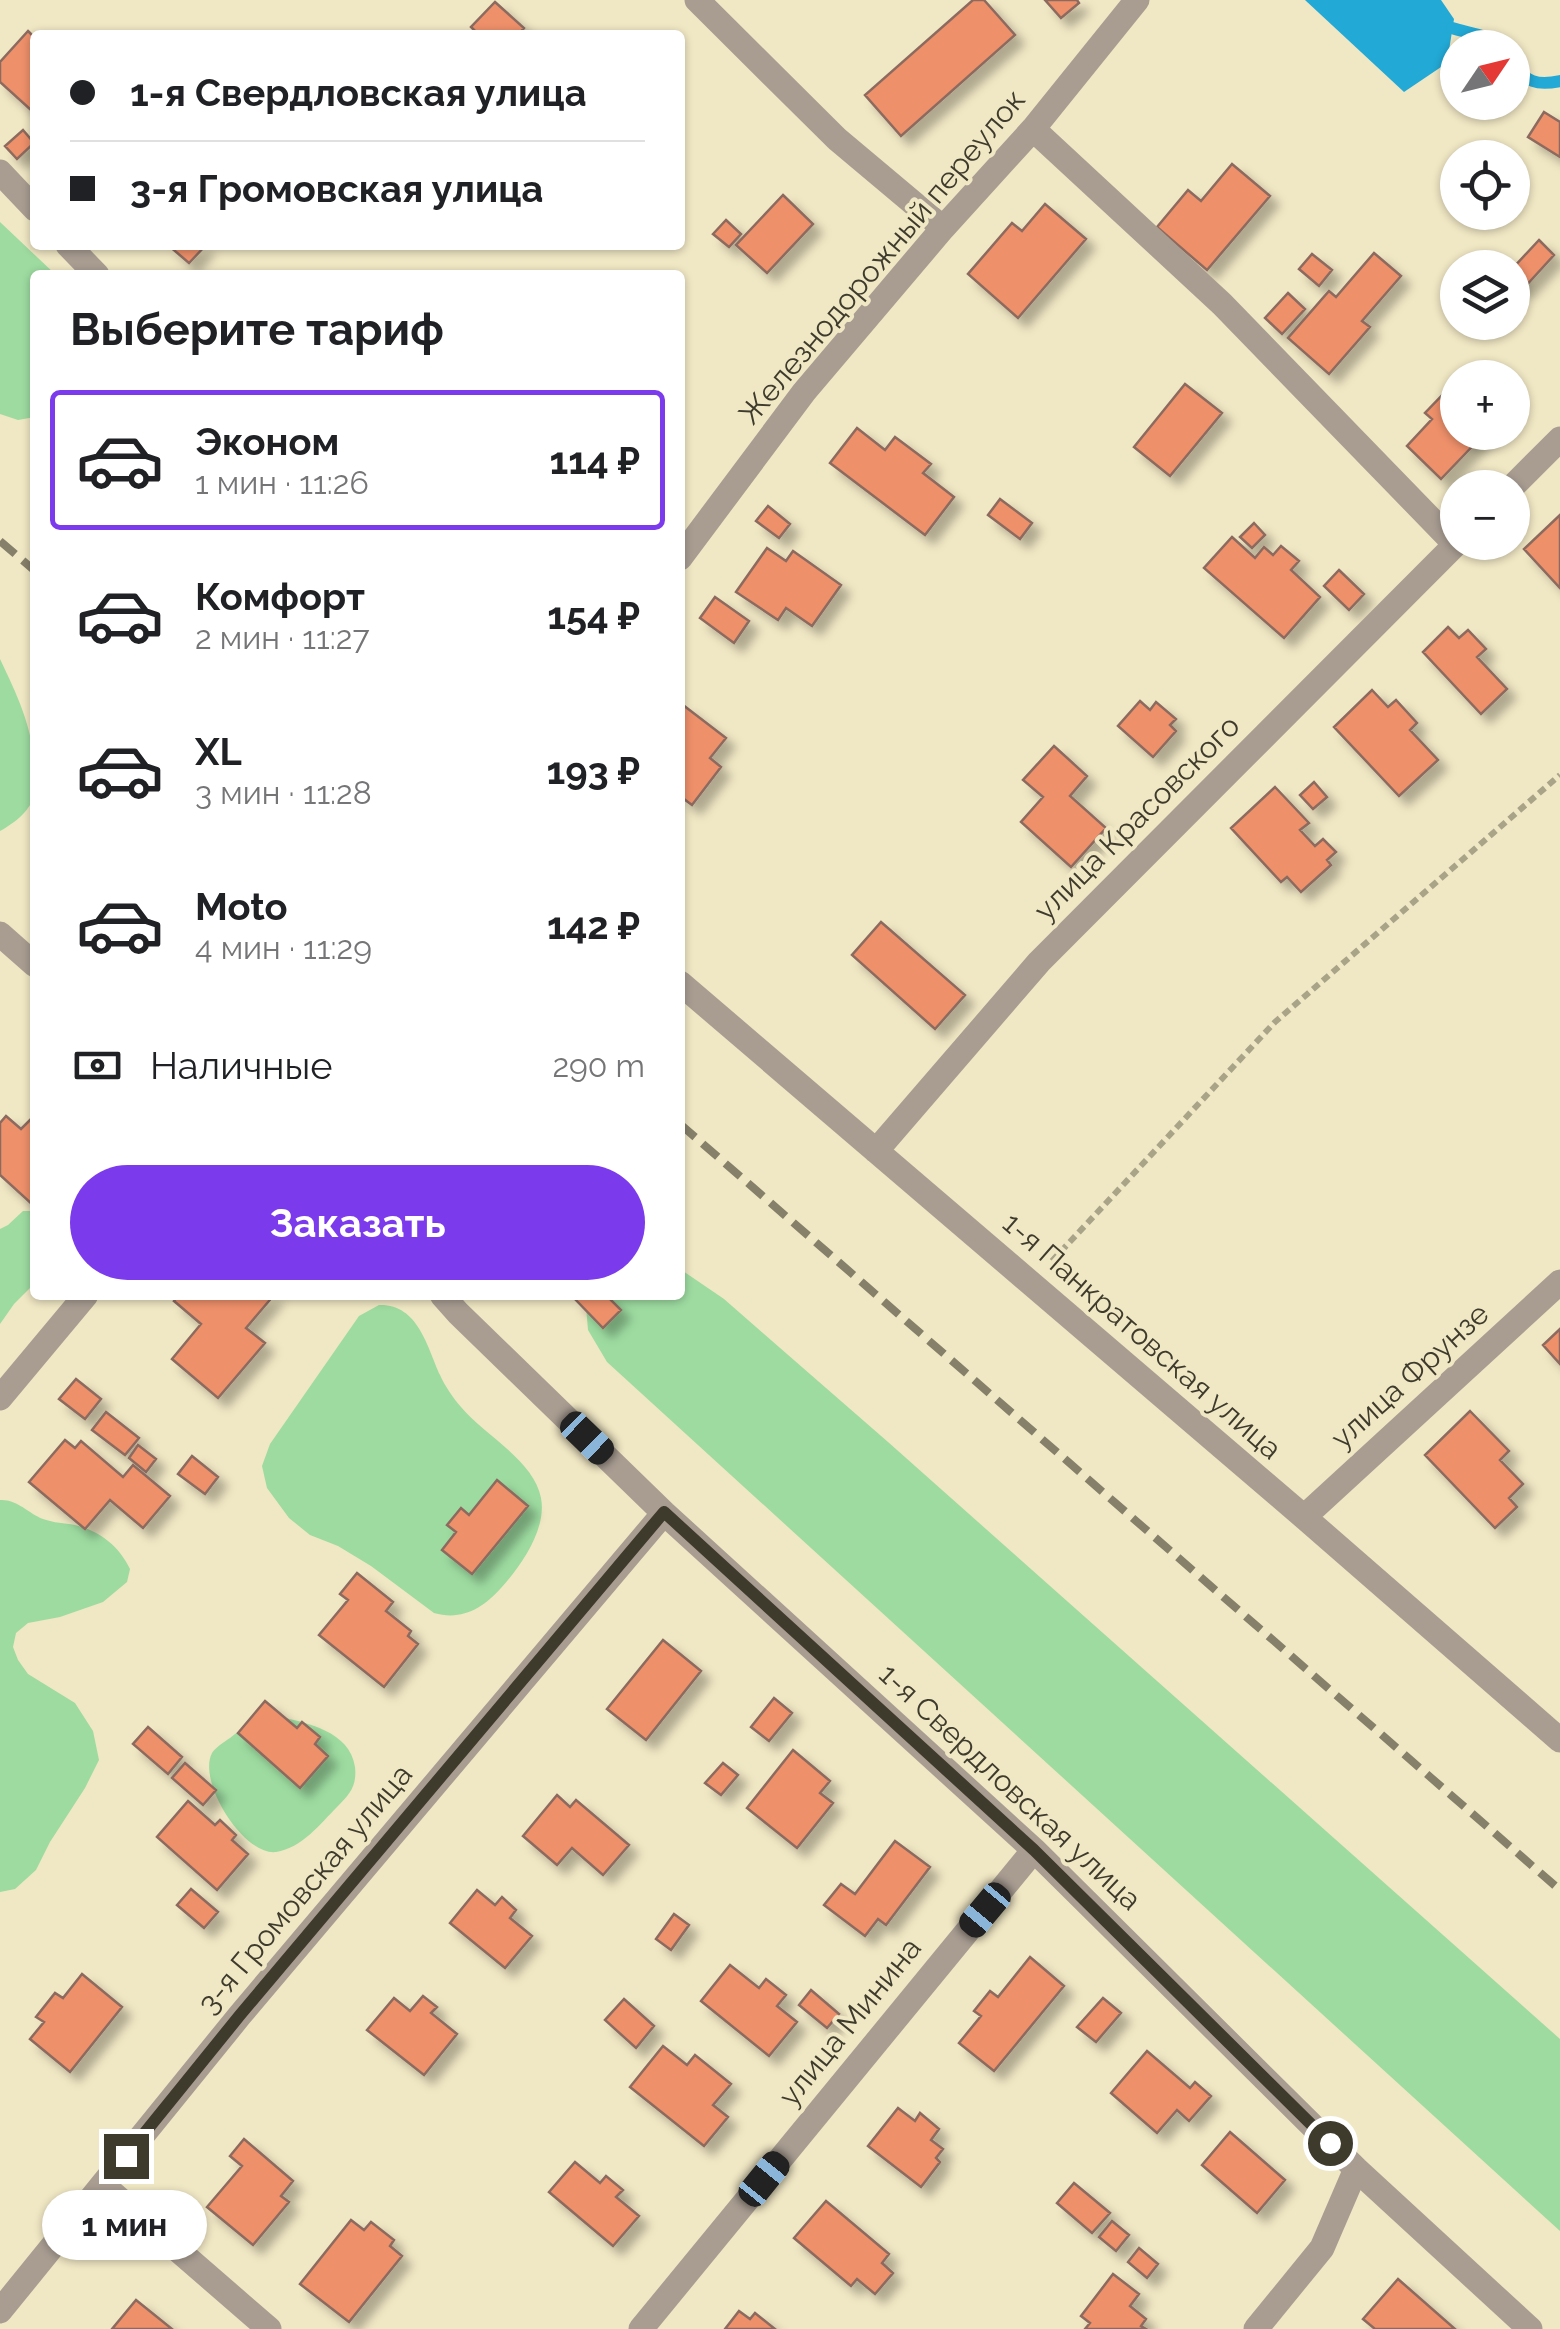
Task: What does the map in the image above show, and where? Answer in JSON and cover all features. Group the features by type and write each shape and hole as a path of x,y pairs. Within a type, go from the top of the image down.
{"street":[{"path":"698,0 836,139 942,228"},
{"name":"Железнодорожный переулок","path":"685,551 804,392 942,228 1033,129 1137,0"},
{"path":"1033,129 1222,304 1440,527"},
{"path":"0,172 30,204"},
{"path":"73,250 91,270"},
{"path":"1529,470 1560,438"},
{"name":"улица Красовского","path":"876,1151 1040,962 1440,559"},
{"path":"0,934 30,961"},
{"name":"1-я Панкратовская улица","path":"685,987 1560,1740"},
{"name":"улица Фрунзе","path":"1304,1517 1560,1282"},
{"path":"0,1398 82,1300"},
{"name":"1-я Свердловская улица","path":"446,1300 664,1512 1034,1850 1356,2170 1530,2329"},
{"name":"3-я Громовская улица","path":"0,2311 240,2015 664,1512"},
{"name":"улица Минина","path":"641,2329 1034,1850"},
{"path":"1256,2329 1322,2248 1356,2170"},
{"path":"103,2185 269,2329"}],"path":[{"path":"1030,1284 1275,1022 1560,776"}],"green space":[{"path":"0,222 51,270 30,270 30,418 18,420 0,414"},
{"path":"0,659 30,733 30,804 0,831"},
{"path":"23,1211 30,1211 30,1288 0,1324 0,1229"},
{"path":"685,1272 724,1299 1560,2039 1560,2231 607,1362 588,1330 585,1300 685,1300"},
{"path":"379,1305 403,1311 412,1319 452,1396 519,1460 541,1498 540,1522 524,1558 494,1595 463,1614 434,1613 371,1566 310,1535 289,1518 267,1488 262,1466 270,1444 359,1316"},
{"path":"0,1500 17,1504 43,1519 93,1531 114,1547 130,1569 127,1582 103,1602 28,1623 16,1633 13,1647 18,1660 28,1674 75,1703 93,1731 99,1760 36,1870 15,1889 0,1892"},
{"path":"277,1716 336,1737 351,1755 355,1774 349,1794 317,1828 294,1846 276,1852 250,1842 226,1815 211,1781 209,1766 212,1753 242,1729"}],"water":[{"path":"1305,0 1441,0 1454,19 1452,30 1440,30 1440,68 1404,92"}],"building":[{"path":"973,0 984,0 1015,35 901,136 865,95"},
{"path":"1045,0 1077,0 1079,3 1061,18"},
{"path":"495,2 524,28 474,30 471,27"},
{"path":"28,31 30,109 0,82 0,62"},
{"path":"1544,112 1560,122 1560,157 1528,137"},
{"path":"23,130 30,138 30,147 17,159 5,146"},
{"path":"1232,164 1270,196 1207,270 1157,227 1188,190 1201,201"},
{"path":"783,195 813,224 767,273 736,245"},
{"path":"1045,204 1086,239 1018,318 968,274 1012,223 1022,231"},
{"path":"726,220 741,234 729,247 713,234"},
{"path":"1539,240 1554,255 1530,281 1530,250"},
{"path":"174,250 201,250 189,263"},
{"path":"1374,253 1401,276 1362,321 1370,327 1329,374 1288,338 1329,291 1336,297"},
{"path":"1312,254 1332,270 1319,286 1299,269"},
{"path":"1288,293 1305,309 1282,334 1265,318"},
{"path":"1185,384 1222,413 1170,476 1134,447"},
{"path":"1440,397 1440,450 1469,450 1450,470 1440,470 1440,478 1407,446 1432,419 1425,413"},
{"path":"857,428 885,450 895,437 931,464 923,473 954,497 925,535 830,463"},
{"path":"1000,499 1032,523 1020,539 988,515"},
{"path":"768,506 790,524 779,538 756,521"},
{"path":"1560,515 1560,588 1530,556 1530,543"},
{"path":"1254,523 1265,535 1252,548 1240,537"},
{"path":"1232,537 1255,558 1264,547 1273,555 1281,546 1299,561 1291,570 1320,597 1284,638 1204,568"},
{"path":"767,548 786,561 793,551 841,585 812,626 786,608 778,620 736,592"},
{"path":"1339,570 1364,594 1349,610 1324,586"},
{"path":"715,597 749,621 734,643 700,618"},
{"path":"1448,627 1459,638 1468,630 1486,649 1477,657 1507,689 1481,714 1423,652"},
{"path":"1372,690 1388,707 1396,700 1417,723 1410,730 1438,760 1399,796 1334,727"},
{"path":"1140,701 1150,710 1156,702 1176,719 1170,725 1176,731 1153,757 1118,726"},
{"path":"685,707 726,738 710,758 721,767 692,805 685,800"},
{"path":"1054,746 1087,776 1070,796 1106,828 1071,867 1021,822 1043,797 1023,780"},
{"path":"1314,782 1327,797 1313,809 1300,795"},
{"path":"1275,787 1309,823 1300,830 1315,846 1323,839 1336,852 1327,860 1331,865 1301,892 1287,877 1281,882 1231,828"},
{"path":"881,922 965,995 935,1029 852,955"},
{"path":"6,1116 21,1129 30,1120 30,1202 0,1175 0,1123"},
{"path":"270,1300 246,1328 265,1343 218,1398 172,1359 201,1324 174,1301"},
{"path":"576,1300 611,1300 621,1310 603,1328"},
{"path":"1560,1329 1560,1364 1543,1345"},
{"path":"76,1379 101,1399 85,1419 59,1399"},
{"path":"1470,1411 1509,1451 1500,1460 1523,1484 1509,1498 1517,1507 1495,1528 1425,1455"},
{"path":"106,1412 139,1438 125,1455 92,1430"},
{"path":"65,1440 75,1448 81,1441 123,1477 133,1465 170,1496 143,1528 110,1500 85,1529 29,1482"},
{"path":"138,1445 156,1459 146,1472 129,1458"},
{"path":"192,1456 218,1477 205,1494 178,1474"},
{"path":"497,1480 528,1506 472,1574 442,1550 456,1532 447,1525 461,1508 469,1515"},
{"path":"357,1573 393,1602 386,1611 411,1631 408,1636 418,1644 384,1687 319,1635 348,1600 340,1594"},
{"path":"663,1640 701,1671 646,1740 607,1709"},
{"path":"774,1698 792,1713 769,1741 751,1727"},
{"path":"265,1701 297,1728 302,1722 320,1737 315,1744 328,1756 300,1788 238,1733"},
{"path":"148,1727 182,1757 168,1774 133,1744"},
{"path":"793,1750 830,1781 820,1793 833,1803 797,1848 747,1808"},
{"path":"185,1763 216,1790 203,1805 172,1778"},
{"path":"723,1763 738,1775 721,1795 705,1783"},
{"path":"557,1795 570,1807 576,1800 629,1845 603,1875 572,1848 557,1865 523,1836"},
{"path":"188,1801 215,1825 220,1820 236,1835 232,1840 248,1854 217,1890 157,1837"},
{"path":"895,1841 930,1867 886,1925 878,1919 865,1936 824,1905 841,1884 855,1894"},
{"path":"191,1889 218,1912 204,1928 177,1905"},
{"path":"477,1890 495,1905 502,1897 516,1910 510,1918 532,1936 505,1968 450,1923"},
{"path":"674,1914 689,1925 671,1950 656,1939"},
{"path":"1030,1957 1064,1986 994,2071 959,2043 981,2016 974,2011 990,1991 998,1997"},
{"path":"730,1965 759,1988 766,1979 786,1995 777,2006 797,2022 769,2056 701,2001"},
{"path":"82,1974 122,2007 70,2072 30,2039 44,2022 36,2017 55,1993 63,1998"},
{"path":"811,1990 839,2014 827,2028 799,2005"},
{"path":"423,1996 437,2007 431,2013 457,2034 424,2075 367,2030 394,1998 410,2011"},
{"path":"1103,1998 1121,2013 1096,2042 1077,2027"},
{"path":"624,1999 654,2026 636,2048 605,2020"},
{"path":"663,2046 687,2065 695,2055 731,2084 713,2105 728,2117 704,2146 630,2087"},
{"path":"1147,2051 1190,2088 1195,2082 1211,2096 1189,2121 1177,2110 1157,2133 1111,2093"},
{"path":"898,2108 915,2121 920,2113 939,2129 931,2140 943,2149 936,2158 940,2162 921,2187 868,2146"},
{"path":"1230,2132 1285,2180 1257,2213 1202,2165"},
{"path":"244,2139 293,2181 281,2196 289,2202 253,2245 207,2207 242,2166 230,2156"},
{"path":"575,2162 600,2183 606,2176 623,2190 616,2197 639,2216 613,2246 549,2192"},
{"path":"1074,2183 1110,2213 1092,2233 1057,2203"},
{"path":"826,2201 889,2254 882,2263 893,2273 875,2294 857,2279 851,2286 794,2238"},
{"path":"351,2220 364,2230 371,2222 394,2240 390,2246 402,2256 349,2322 300,2284"},
{"path":"1112,2221 1129,2235 1116,2251 1099,2237"},
{"path":"1139,2248 1158,2264 1147,2278 1128,2262"},
{"path":"1113,2274 1139,2294 1130,2306 1146,2319 1141,2326 1146,2329 1085,2329 1090,2323 1081,2316"},
{"path":"1398,2279 1455,2329 1375,2329 1363,2319"},
{"path":"136,2300 172,2329 112,2329"},
{"path":"739,2311 750,2319 755,2313 775,2329 725,2329"}],"waterway":[{"path":"1452,28 1459,30"},
{"path":"1530,79 1560,81"}],"railway":[{"path":"0,541 30,567"},
{"path":"685,1128 1560,1890"}],"route":[{"path":"126,2156 664,1512 1034,1850 1330,2143"}]}
